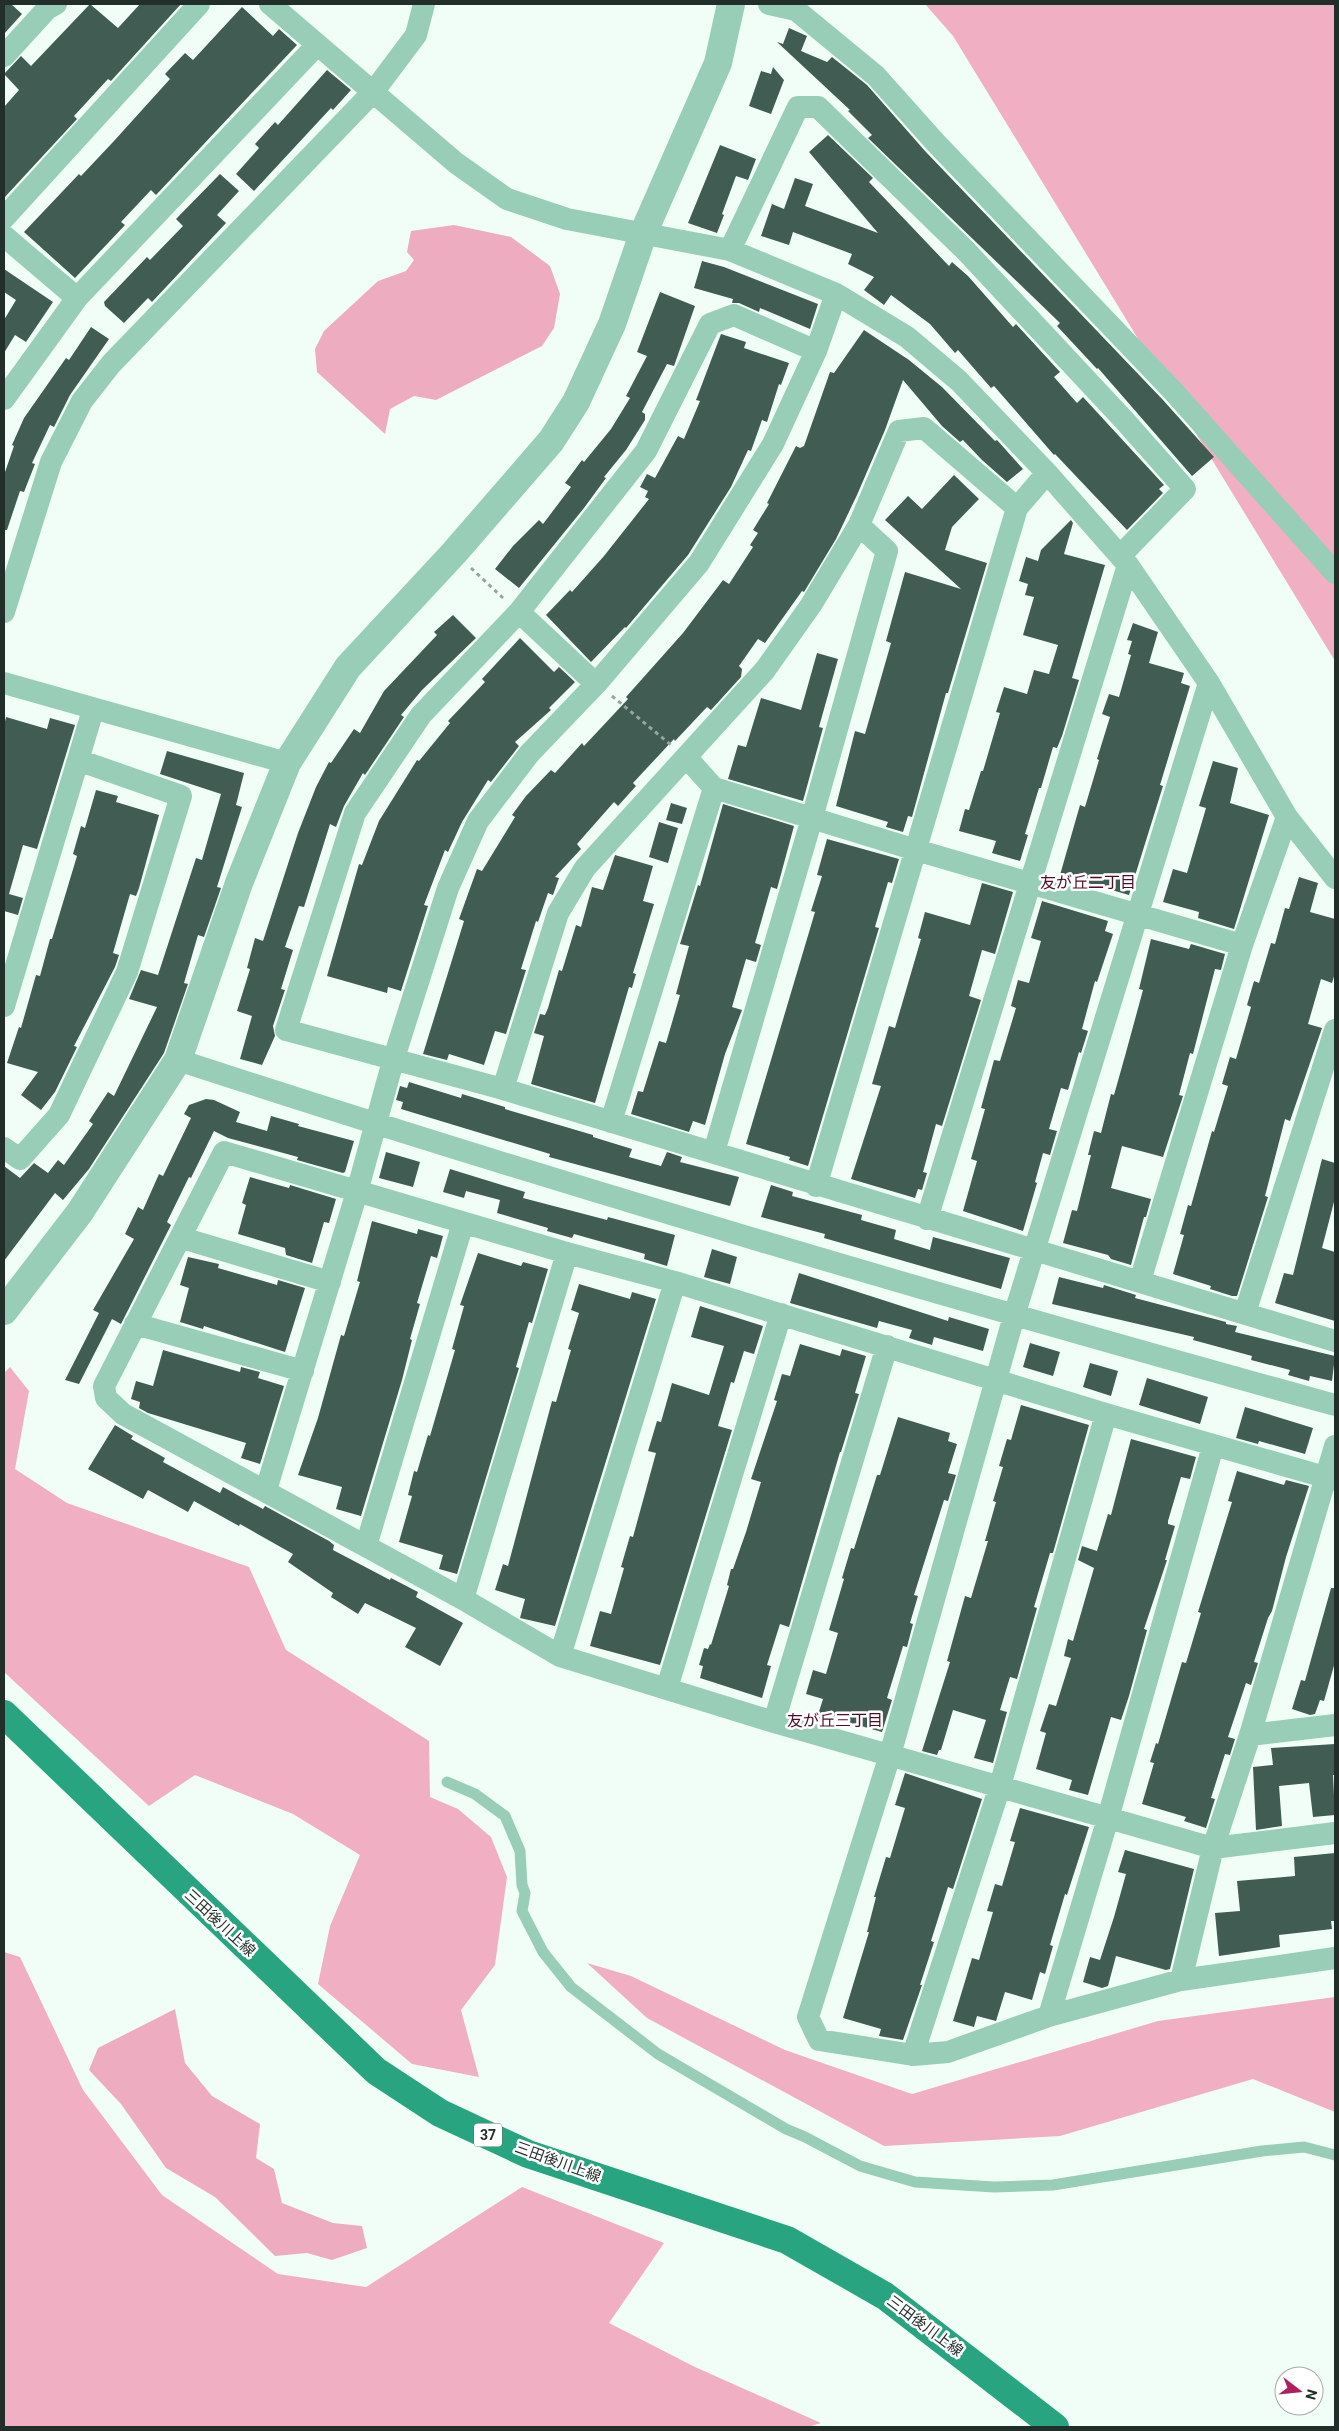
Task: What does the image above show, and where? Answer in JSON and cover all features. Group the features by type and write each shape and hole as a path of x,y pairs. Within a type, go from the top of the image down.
{"main road":[{"name":"三田後川上線","path":"4,1714 376,2071 440,2113 528,2154 787,2240 885,2296 1055,2427"}],"street":[{"path":"4,56 47,9 56,4"},
{"path":"4,218 199,4"},
{"path":"270,4 456,163 507,199 566,219 730,250 836,294 907,337 959,381 1047,473 1124,560 1210,683 1288,817 1335,878"},
{"path":"4,612 8,583 51,462 82,401 111,364 374,91 416,35 424,4"},
{"path":"4,1311 80,1212 178,1060 239,883 287,763 348,667 454,553 551,441 576,402 612,324 643,234 718,63 731,4"},
{"path":"769,4 796,10 876,76 935,142 1173,391 1335,573"},
{"path":"4,399 77,298 317,45"},
{"path":"730,250 798,107 818,107 966,251 1124,420 1185,489 1124,560 1030,883 927,1219"},
{"path":"4,236 77,298"},
{"path":"266,1490 357,1192 393,1061 448,888 478,821 529,754 596,684 699,563 773,444 816,351 836,294"},
{"path":"816,351 734,315 710,324 646,451 519,612 421,715 355,813 286,1030 393,1061 502,1089 714,1152 816,1186 1140,1281 1335,1341"},
{"path":"502,1089 558,913 585,868 764,670 811,606 859,525 899,432 924,428 1017,508"},
{"path":"816,1186 1017,508 1047,473"},
{"path":"714,1152 812,818 887,551 859,525"},
{"path":"519,612 596,684"},
{"path":"4,683 93,710 287,763"},
{"path":"1210,683 1137,913 1036,1250 1014,1316 890,1755 808,2017 819,2040 913,2055 948,2052 1049,2016 1181,1980 1335,1958"},
{"path":"4,1006 93,710"},
{"path":"686,758 714,788 916,850 1137,913 1242,946"},
{"path":"4,1148 20,1159 59,1115 127,972 181,796 78,760"},
{"path":"611,1122 714,788"},
{"path":"1140,1281 1242,946 1288,817"},
{"path":"1245,1313 1335,1030"},
{"path":"178,1060 376,1125 1014,1316 1335,1405"},
{"path":"1331,1479 996,1381 675,1282 567,1253 224,1152 182,1238 104,1386 106,1398 124,1414 463,1599 560,1656 774,1722 1213,1848 1335,1833"},
{"path":"366,1546 463,1223"},
{"path":"182,1238 330,1282"},
{"path":"463,1599 567,1253"},
{"path":"560,1656 675,1282"},
{"path":"667,1688 782,1314"},
{"path":"135,1324 303,1371"},
{"path":"774,1722 887,1346"},
{"path":"913,2055 1000,1786 1106,1414"},
{"path":"1049,2016 1108,1818 1213,1446"},
{"path":"1181,1980 1213,1848 1331,1479 1335,1446"},
{"path":"1250,1735 1335,1725"}],"lane":[{"path":"447,1782 475,1794 505,1816 520,1851 522,1884 525,1893 522,1911 543,1952 571,1987 658,2054 786,2129 860,2166 915,2182 994,2187 1053,2184 1262,2150 1304,2147 1335,2155"}],"path":[{"path":"454,553 519,612"},
{"path":"596,684 686,758"}],"shaded area":[{"path":"925,4 1335,4 1335,661 953,36"},
{"path":"454,225 511,237 550,266 560,294 554,328 542,346 436,400 414,396 390,409 385,434 317,372 315,349 324,331 378,281 406,271 414,260 407,252 411,231"},
{"path":"10,1367 29,1391 15,1469 67,1503 249,1567 286,1650 429,1741 430,1797 458,1809 491,1837 507,1877 495,1965 461,2010 479,2077 412,2064 318,1984 330,1926 360,1855 293,1814 195,1775 149,1806 4,1672 4,1373"},
{"path":"4,1952 20,1957 83,2090 162,2195 278,2274 366,2287 522,2187 664,2243 609,2323 695,2367 821,2423 808,2427 4,2427"},
{"path":"587,1963 631,1976 785,2050 912,2094 1158,2021 1335,1997 1335,2112 1253,2079 1060,2136 884,2146 647,2018"},
{"path":"175,2009 185,2063 212,2096 260,2124 256,2158 274,2169 282,2203 333,2223 362,2226 367,2248 332,2260 307,2253 275,2256 215,2197 166,2168 121,2104 89,2070 98,2048"}],"building":[{"path":"4,4 11,4 22,14 4,34"},
{"path":"90,4 118,28 140,4 181,4 111,81 108,79 74,116 77,119 4,198 4,107 19,90 4,74 21,56 31,66"},
{"path":"242,7 273,36 279,29 297,45 156,195 151,190 121,222 125,225 75,278 24,232 79,174 81,176 170,79 165,74 185,53 193,60"},
{"path":"789,28 807,36 801,51 827,62 832,57 867,85 925,151 1163,400 1214,457 1192,476 1098,368 1057,326 1060,323 868,138 872,135 848,111 850,110 777,42 783,44"},
{"path":"773,67 784,80 771,114 749,106 761,71 771,74"},
{"path":"327,70 351,90 333,110 331,108 254,191 236,174 259,148 255,144 275,122 278,125"},
{"path":"828,135 873,178 869,182 949,266 952,262 968,276 1013,327 1016,324 1060,372 1054,377 1077,403 1083,397 1164,485 1159,489 1163,493 1127,530 1054,455 994,386 991,388 958,350 955,353 930,324 891,295 884,305 864,290 874,277 848,264 852,254 793,232 789,245 761,236 772,204 784,209 795,178 813,184 805,206 878,233 809,152"},
{"path":"720,145 756,159 748,180 736,176 717,233 688,223"},
{"path":"220,174 239,191 217,215 226,223 152,302 148,298 124,323 105,306 104,302 147,257 150,260 183,226 176,219"},
{"path":"702,261 724,267 818,304 810,329 760,308 759,312 739,303 732,303 733,299 694,288"},
{"path":"4,269 53,302 26,342 15,335 4,353 4,320 16,300 4,292"},
{"path":"660,292 695,306 674,366 667,364 642,412 645,414 645,420 626,450 604,477 606,478 584,508 519,588 495,569 513,546 539,520 543,524 571,487 565,483 582,460 584,462 611,429 630,398 626,396 647,356 637,352"},
{"path":"91,327 109,339 70,395 54,427 50,425 32,463 35,464 24,492 20,491 7,530 4,530 4,475 14,446 12,445 24,418 66,358 69,360"},
{"path":"864,330 909,360 942,387 995,441 997,440 1023,469 1007,482 963,440 960,442 942,426 903,380 885,430 857,495 836,539 804,592 802,591 765,643 758,639 739,666 742,669 741,677 711,710 707,707 675,741 674,739 633,783 636,786 618,806 614,802 577,844 581,849 555,877 559,878 553,895 548,893 538,922 536,921 521,969 526,970 506,1034 495,1031 484,1065 449,1054 447,1060 423,1054 464,921 459,919 477,869 482,871 515,817 512,815 526,796 551,770 555,773 582,743 584,746 628,699 626,697 683,633 723,580 729,584 753,547 750,545 758,533 753,530 769,504 767,503 796,446 800,448 804,446 830,372 834,373"},
{"path":"721,334 746,342 744,348 789,363 781,385 779,384 767,422 762,420 751,451 748,450 731,487 688,555 626,628 591,662 546,615 570,590 572,592 604,556 649,499 645,497 648,491 640,487 647,474 655,478 678,436 684,439 700,401 696,400"},
{"path":"954,475 979,499 952,527 945,550 987,563 948,693 946,693 912,817 908,816 903,832 886,827 888,822 836,806 855,731 865,734 891,643 886,641 905,572 961,589 885,520 908,496 922,509"},
{"path":"1071,520 1073,523 1064,554 1105,565 1072,678 1079,680 1062,736 1057,748 1053,747 1041,788 1039,788 1025,834 1028,835 1020,861 992,853 996,841 959,831 965,809 969,810 981,771 983,771 1000,713 996,712 1004,687 1027,694 1034,670 1049,674 1058,645 1023,635 1034,597 1025,595 1028,584 1019,581 1026,557 1038,561 1041,550"},
{"path":"453,615 476,638 422,690 401,715 404,717 365,775 363,773 344,806 336,827 330,824 304,907 299,906 285,947 293,950 281,989 285,990 273,1026 275,1036 262,1065 240,1059 252,1016 237,1011 250,969 247,968 255,938 263,941 298,833 316,787 329,762 331,763 354,729 360,733 384,691 437,635 434,632"},
{"path":"1133,623 1158,632 1149,663 1184,673 1181,683 1190,686 1160,785 1163,786 1129,895 1060,875 1080,805 1085,807 1099,760 1097,759 1110,717 1102,714 1109,694 1119,697 1131,655 1128,654 1132,641 1127,640"},
{"path":"520,638 554,672 559,667 575,682 549,708 551,710 515,742 519,746 491,782 488,780 462,822 448,852 445,850 424,905 428,906 401,991 388,987 387,993 327,976 359,864 362,865 379,821 417,760 419,761 450,723 448,721 485,682 482,679"},
{"path":"817,653 838,659 819,727 823,728 803,801 728,779 738,745 746,747 761,698 801,710"},
{"path":"6,717 47,729 50,718 75,725 37,849 23,845 9,894 23,898 18,915 4,911 4,726"},
{"path":"167,751 244,773 236,805 242,807 217,887 221,888 204,937 198,935 184,983 188,984 164,1053 89,1169 63,1200 55,1193 4,1261 4,1166 20,1178 34,1163 48,1173 58,1160 64,1165 93,1124 89,1121 108,1092 114,1096 157,1007 129,999 141,970 158,975 196,858 202,860 221,794 160,774"},
{"path":"1213,761 1238,768 1230,803 1269,815 1234,929 1198,918 1199,912 1163,902 1173,869 1187,873 1206,808 1199,806"},
{"path":"96,790 118,796 116,802 159,815 139,888 136,896 130,894 113,953 119,955 115,967 74,1046 77,1047 55,1092 41,1110 21,1095 38,1072 7,1063 19,1027 21,1028 36,975 40,976 77,856 73,854 81,826 85,828"},
{"path":"671,803 687,808 682,824 666,820"},
{"path":"723,804 794,826 777,889 771,887 755,943 761,945 756,962 746,959 732,1007 742,1010 725,1054 705,1125 693,1121 689,1132 631,1114 638,1091 643,1092 659,1041 666,1043 680,995 676,994 689,946 680,944 698,885 700,886"},
{"path":"659,822 678,828 668,863 649,857"},
{"path":"827,839 899,859 892,883 888,882 875,927 879,928 808,1166 789,1160 790,1157 746,1144 815,912 811,911 822,876 817,875"},
{"path":"615,855 653,866 643,901 654,904 633,973 636,974 632,988 629,987 595,1103 531,1084 544,1036 534,1033 540,1014 545,1015 548,1008 559,970 562,971 576,925 581,927 592,887 603,890"},
{"path":"1299,877 1318,883 1310,912 1335,919 1335,973 1332,983 1321,979 1308,1024 1322,1028 1290,1121 1285,1119 1265,1196 1268,1197 1237,1296 1232,1296 1210,1289 1211,1286 1173,1274 1184,1235 1180,1234 1188,1205 1191,1206 1212,1131 1214,1132 1228,1086 1222,1084 1230,1057 1236,1059 1251,1007 1247,1005 1254,981 1259,983 1271,943 1275,944 1285,908 1289,909"},
{"path":"982,883 1013,892 995,954 982,950 969,996 981,1000 942,1126 936,1124 923,1172 927,1173 922,1190 918,1189 915,1198 851,1179 881,1086 872,1084 889,1026 895,1028 921,939 918,938 925,912 970,925"},
{"path":"1042,901 1108,921 1105,931 1113,934 1097,982 1095,981 1082,1029 1088,1031 1081,1053 1079,1052 1068,1090 1061,1088 1049,1129 1057,1131 1050,1155 1043,1153 1035,1182 1037,1183 1023,1231 963,1211 977,1161 971,1159 985,1109 981,1108 994,1060 1000,1061 1016,1008 1011,1006 1018,980 1029,983 1041,941 1031,938"},
{"path":"1151,939 1189,949 1191,944 1225,954 1221,970 1215,969 1193,1054 1190,1053 1179,1095 1183,1096 1163,1157 1122,1146 1111,1188 1151,1199 1131,1265 1111,1259 1108,1255 1063,1243 1072,1210 1077,1211 1091,1155 1088,1155 1094,1131 1101,1133 1111,1094 1114,1095 1143,990 1139,989"},
{"path":"409,1082 461,1098 462,1094 593,1135 593,1137 632,1149 629,1157 661,1166 667,1152 682,1157 680,1162 739,1177 730,1206 549,1157 550,1154 401,1109 403,1102 396,1100 400,1086 407,1088"},
{"path":"206,1099 214,1100 240,1112 236,1122 267,1131 271,1116 299,1124 298,1126 354,1141 345,1172 297,1160 298,1157 228,1138 214,1131 167,1222 171,1225 121,1324 112,1319 79,1384 65,1380 99,1313 93,1310 134,1239 125,1234 138,1207 143,1210 159,1174 163,1176 191,1118 184,1114 189,1105"},
{"path":"386,1152 420,1162 413,1187 379,1178"},
{"path":"1322,1159 1335,1163 1335,1198 1322,1248 1335,1252 1335,1321 1275,1303 1284,1273 1293,1275"},
{"path":"450,1169 525,1192 523,1198 607,1220 608,1217 675,1235 667,1266 644,1259 645,1254 574,1234 572,1238 547,1231 548,1228 497,1213 500,1200 466,1191 464,1198 443,1192"},
{"path":"250,1177 289,1188 290,1185 336,1199 329,1223 324,1222 312,1263 286,1255 285,1248 238,1234 246,1205 242,1203"},
{"path":"771,1185 793,1192 792,1196 862,1215 861,1220 896,1230 894,1239 930,1250 933,1237 1010,1258 1001,1289 824,1238 825,1234 761,1217"},
{"path":"372,1221 417,1234 418,1229 443,1236 437,1258 431,1256 417,1303 420,1304 410,1339 412,1340 402,1380 361,1516 336,1509 342,1487 298,1475 318,1418 341,1335 344,1336 360,1282 357,1281"},
{"path":"712,1249 737,1257 730,1284 704,1277"},
{"path":"478,1253 521,1266 523,1262 548,1269 532,1323 529,1322 516,1367 519,1368 457,1574 439,1569 443,1555 399,1542 412,1496 408,1495 414,1471 417,1472 428,1435 430,1436 455,1350 452,1349 464,1306 460,1305"},
{"path":"188,1257 219,1264 218,1268 277,1285 278,1280 305,1288 285,1352 204,1326 203,1329 180,1322 189,1288 180,1285"},
{"path":"799,1273 948,1321 949,1317 989,1329 983,1351 934,1337 932,1345 909,1338 912,1330 879,1321 877,1328 790,1303"},
{"path":"1059,1277 1103,1288 1104,1285 1136,1295 1135,1298 1226,1322 1226,1324 1237,1326 1235,1332 1335,1356 1332,1381 1310,1376 1309,1381 1288,1375 1290,1370 1251,1360 1252,1356 1193,1340 1194,1337 1052,1304"},
{"path":"579,1284 630,1299 632,1292 656,1299 555,1626 520,1618 525,1599 495,1590 503,1564 508,1566 552,1401 556,1402 571,1350 568,1349 579,1313 571,1310"},
{"path":"700,1306 763,1326 754,1354 744,1351 734,1383 731,1382 718,1426 732,1430 660,1665 590,1646 600,1611 611,1614 624,1568 621,1567 630,1536 633,1537 656,1453 648,1451 657,1421 661,1422 672,1383 709,1395 724,1346 691,1337"},
{"path":"1030,1343 1060,1352 1053,1376 1023,1367"},
{"path":"800,1344 840,1356 842,1349 866,1356 855,1393 859,1394 840,1452 789,1627 780,1624 767,1665 771,1666 762,1698 700,1678 703,1666 699,1665 704,1648 708,1649 711,1645 729,1586 727,1585 731,1569 733,1569 746,1532 761,1482 751,1479 777,1401 774,1400 782,1374 790,1376"},
{"path":"163,1350 240,1372 241,1367 260,1372 258,1378 284,1386 260,1464 241,1458 246,1443 148,1413 139,1408 140,1402 131,1399 136,1381 153,1386"},
{"path":"1090,1363 1118,1371 1111,1396 1083,1387"},
{"path":"1147,1378 1208,1397 1200,1424 1139,1405"},
{"path":"1021,1405 1089,1425 1053,1553 1050,1553 1034,1607 1037,1608 1017,1679 1010,1677 1000,1710 1007,1712 993,1763 974,1758 986,1720 953,1710 941,1750 939,1750 937,1755 922,1751 950,1662 947,1661 965,1596 971,1598 988,1541 985,1541 996,1502 993,1501 1003,1467 999,1466 1007,1439 1011,1440"},
{"path":"1245,1407 1313,1428 1305,1454 1259,1441 1258,1444 1236,1438"},
{"path":"898,1417 950,1433 948,1441 957,1444 948,1473 956,1475 948,1501 944,1500 914,1595 918,1596 910,1623 913,1624 907,1647 903,1646 887,1698 892,1700 882,1732 833,1718 832,1722 817,1718 823,1699 806,1694 813,1670 826,1674 838,1633 829,1630 844,1579 842,1578 851,1548 854,1549 877,1475 880,1475"},
{"path":"115,1425 133,1436 131,1439 165,1458 163,1462 220,1493 223,1487 263,1509 265,1506 329,1541 334,1545 333,1550 390,1580 391,1578 418,1592 416,1597 463,1623 440,1666 405,1647 416,1628 365,1603 358,1614 331,1597 333,1593 288,1562 293,1554 240,1524 239,1526 194,1501 188,1512 148,1490 143,1499 88,1469"},
{"path":"1131,1439 1196,1457 1190,1479 1181,1477 1168,1521 1168,1524 1175,1526 1165,1560 1167,1560 1144,1629 1147,1630 1129,1696 1121,1720 1111,1717 1088,1795 1069,1790 1072,1780 1036,1769 1046,1733 1040,1731 1049,1704 1056,1706 1071,1658 1064,1656 1068,1639 1073,1641 1094,1568 1078,1560 1082,1546 1097,1551 1108,1514 1111,1515"},
{"path":"1237,1471 1284,1485 1286,1480 1309,1486 1286,1557 1272,1611 1254,1662 1258,1663 1251,1685 1246,1683 1228,1737 1235,1739 1230,1755 1225,1754 1211,1798 1215,1799 1206,1828 1184,1821 1186,1817 1142,1804 1154,1763 1150,1762 1156,1743 1158,1744 1182,1662 1186,1663 1201,1613 1198,1612 1232,1502 1228,1501"},
{"path":"1331,1588 1335,1588 1335,1662 1324,1701 1320,1700 1315,1714 1310,1715 1292,1709 1301,1680 1305,1681"},
{"path":"1335,1744 1335,1775 1333,1775 1335,1815 1313,1817 1309,1783 1279,1786 1282,1826 1256,1830 1253,1767 1273,1765 1271,1748"},
{"path":"905,1773 982,1799 953,1889 948,1887 931,1941 934,1942 920,1985 922,1985 903,2040 879,2036 881,2029 843,2018 869,1932 867,1932 876,1897 874,1897 886,1857 890,1858 905,1808 895,1805"},
{"path":"1020,1808 1089,1827 1067,1895 1065,1894 1050,1945 1053,1946 1045,1974 1040,1972 1032,2000 1005,1992 996,2021 977,2016 974,2027 953,2021 972,1958 979,1960 993,1912 987,1911 995,1884 1002,1886 1015,1842 1010,1841"},
{"path":"1125,1850 1194,1869 1170,1969 1166,1970 1116,1956 1108,1986 1102,1988 1083,1982 1090,1957 1100,1960 1114,1917 1126,1874 1118,1872"},
{"path":"1335,1853 1335,1921 1331,1921 1332,1929 1279,1935 1280,1947 1219,1956 1215,1913 1240,1911 1237,1881 1295,1876 1294,1857"}],"district":[{"name":"友が丘二丁目","path":"1088,882"},
{"name":"友が丘三丁目","path":"835,1720"}]}
